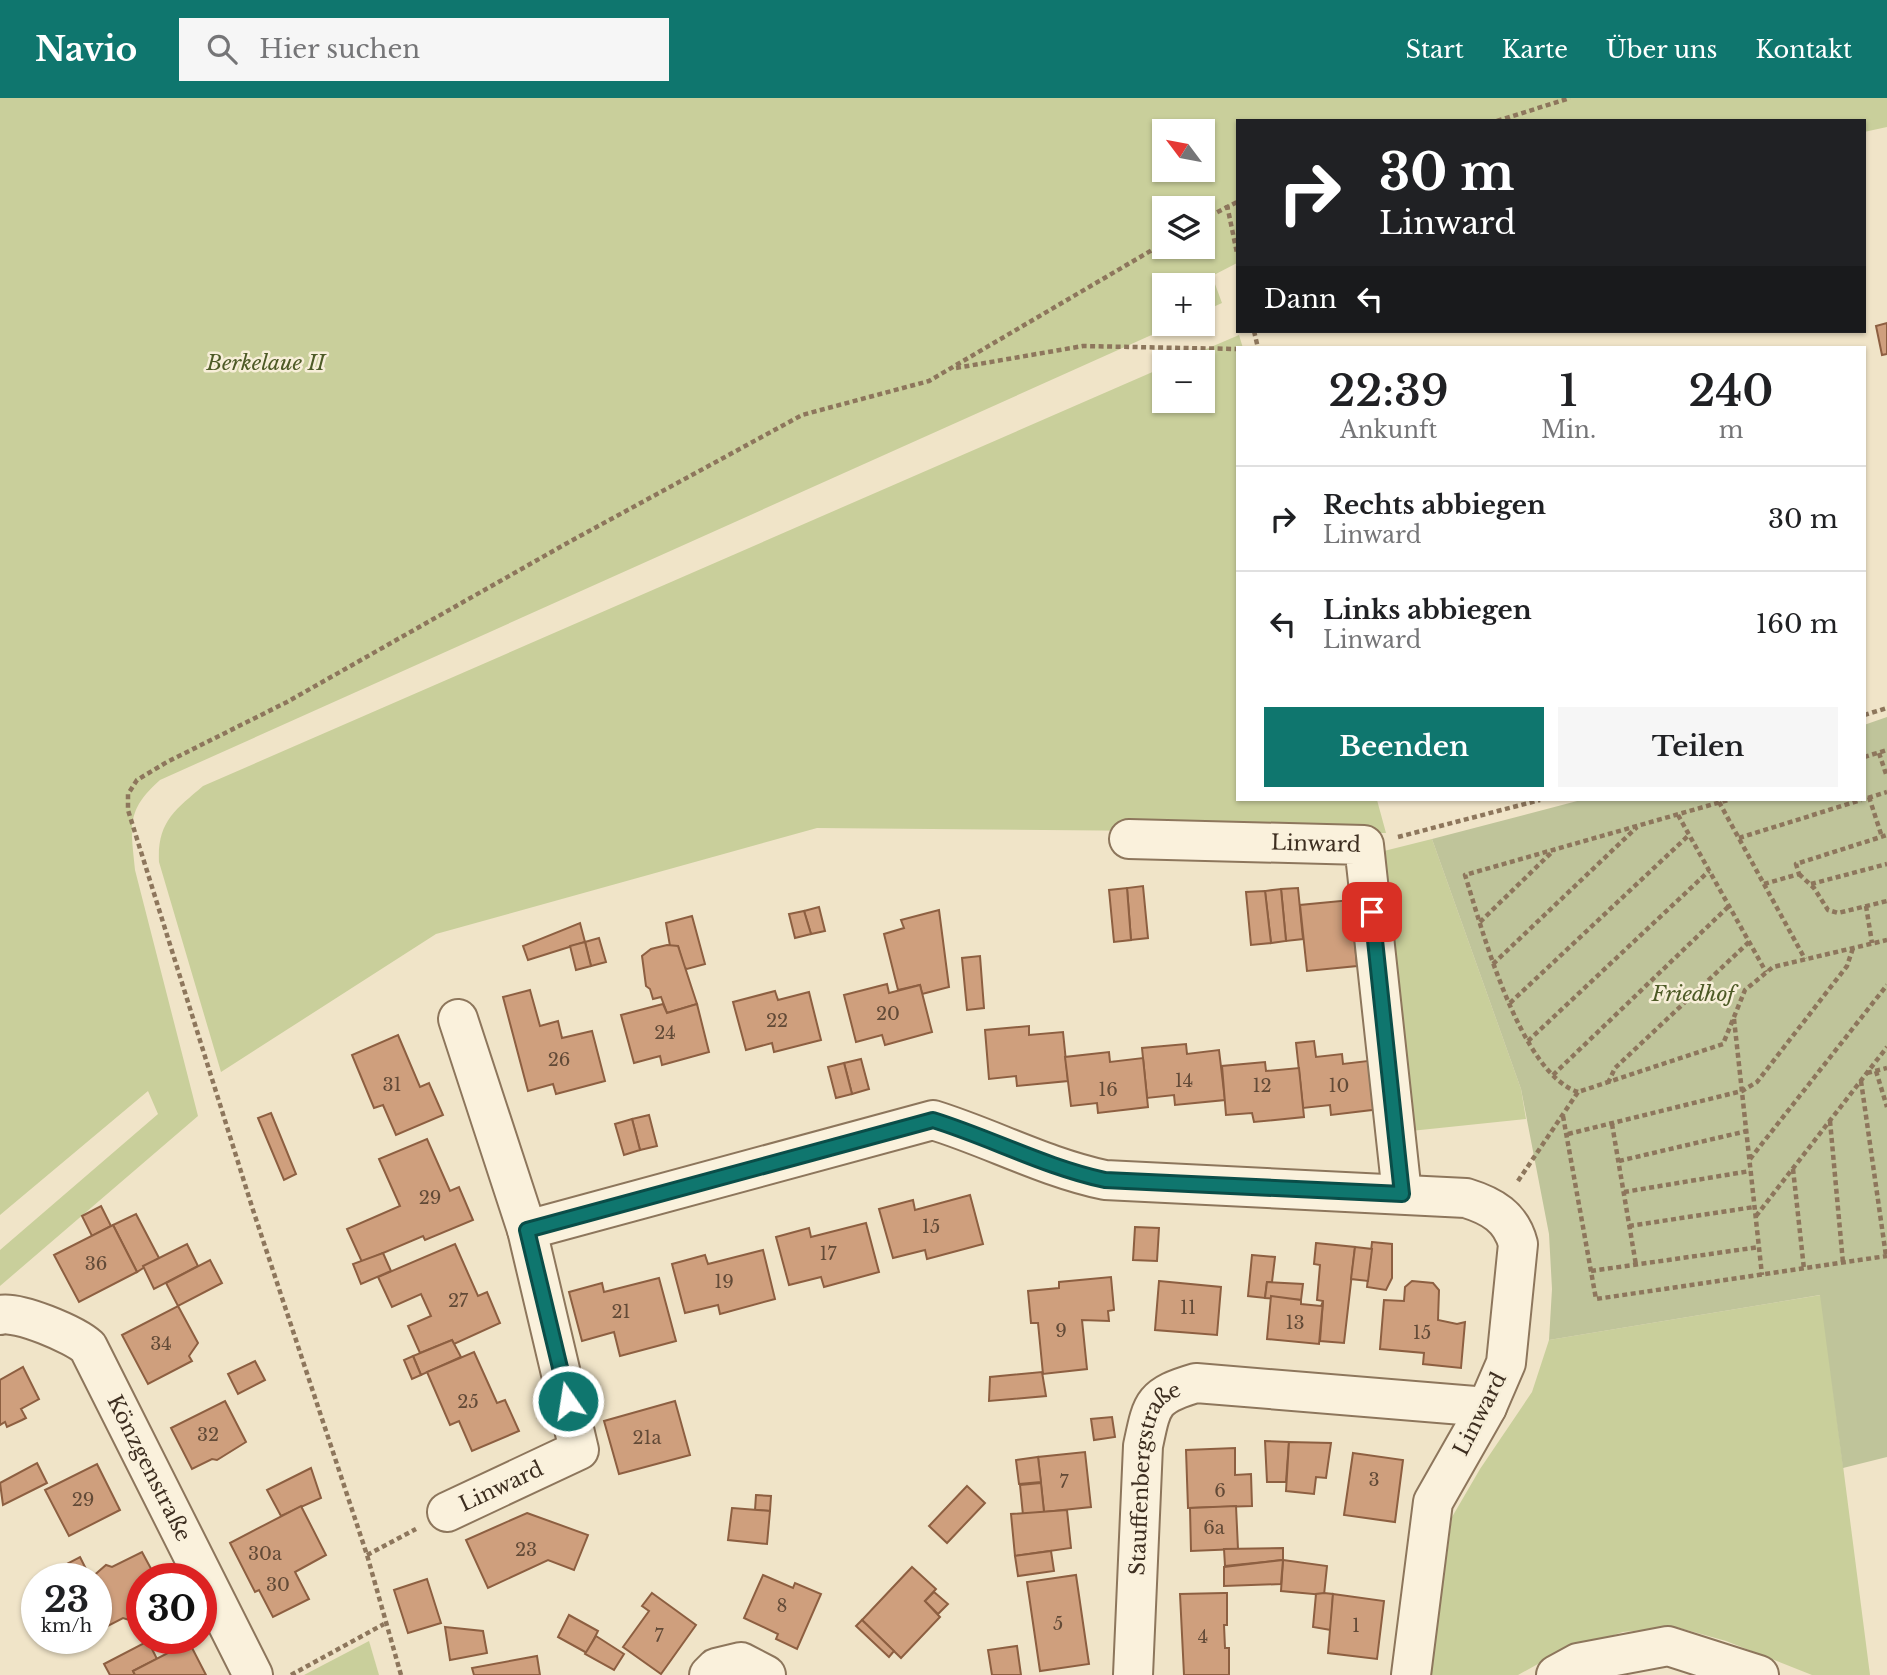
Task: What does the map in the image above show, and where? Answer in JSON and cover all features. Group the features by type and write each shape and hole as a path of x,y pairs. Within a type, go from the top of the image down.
{"street":[{"name":"Linward","path":"1129,839 1364,845 1402,1194"},
{"name":"Linward","path":"447,1512 579,1450 527,1230 458,1020"},
{"path":"527,1230 933,1120 980,1135 1071,1173 1105,1180 1466,1198 1498,1211"},
{"name":"Linward","path":"1411,1675 1433,1502 1487,1407 1506,1363 1517,1262 1513,1227 1498,1211"},
{"name":"Könzgenstraße","path":"0,1315 36,1322 80,1339 89,1347 253,1675"},
{"name":"Stauffenbergstraße","path":"1133,1675 1143,1446 1150,1410 1167,1392 1196,1383 1487,1407"},
{"path":"1556,1675 1578,1662 1668,1646 1759,1675"},
{"path":"709,1675 716,1668 741,1662 766,1675"}],"path":[{"path":"1503,119 1570,98"},
{"path":"1215,212 1236,202"},
{"path":"1227,205 1236,249"},
{"path":"401,1675 384,1624 367,1555 253,1210 136,839 128,810 128,794 137,780 167,762 286,702 802,415 929,381 1152,250"},
{"path":"951,369 1083,346 1236,349"},
{"path":"1866,714 1887,708"},
{"path":"1866,756 1887,750"},
{"path":"1879,752 1887,777"},
{"path":"1866,799 1887,792"},
{"path":"1364,845 1536,801"},
{"path":"1724,801 1465,875 1493,964 1510,1003 1528,1041 1565,1087 1578,1091 1608,1084 1723,1044 1745,990 1773,967 1887,940"},
{"path":"1739,838 1859,801"},
{"path":"1866,801 1885,836 1796,864 1798,874 1810,884 1828,910 1839,913 1887,901"},
{"path":"1719,802 1805,959"},
{"path":"1678,815 1766,972"},
{"path":"1493,964 1638,825"},
{"path":"1510,1003 1689,835"},
{"path":"1480,922 1555,849"},
{"path":"1810,884 1887,864"},
{"path":"1528,1041 1709,871"},
{"path":"1764,884 1798,874"},
{"path":"1553,1075 1729,906"},
{"path":"1866,906 1872,943"},
{"path":"1608,1084 1615,1068 1749,942"},
{"path":"1568,1134 1742,1091 1756,1082 1847,966 1854,947"},
{"path":"1749,1159 1887,985"},
{"path":"1734,1016 1762,1275"},
{"path":"1756,1216 1887,1047"},
{"path":"1866,1073 1887,1068"},
{"path":"1876,1071 1887,1107"},
{"path":"1563,1115 1596,1299 1887,1256 1861,1080"},
{"path":"1498,1211 1578,1091"},
{"path":"1830,1119 1843,1263"},
{"path":"1612,1124 1636,1265"},
{"path":"1619,1161 1746,1131"},
{"path":"1793,1168 1804,1269"},
{"path":"1623,1192 1751,1171"},
{"path":"1629,1226 1754,1207"},
{"path":"1591,1271 1759,1247"},
{"path":"367,1555 447,1512"},
{"path":"291,1675 384,1624"}],"green space":[{"name":"Berkelaue II","path":"0,98 1887,98 1887,127 1866,132 1866,119 1236,119 1236,264 1215,274 1152,273 1152,335 160,780 141,801 133,820 135,870 198,1116 0,1286 0,1250 158,1114 148,1091 0,1215"},
{"name":"Berkelaue II","path":"1215,284 1222,303 1215,306"},
{"path":"1239,335 1242,346 1236,346 1236,801 1377,801 1386,833 817,828 436,934 221,1072 159,862 161,837 170,818 203,786 1152,372 1152,413 1215,413 1215,350 1204,350"},
{"name":"Friedhof","path":"1887,717 1887,1457 1843,1468 1820,1295 1549,1340 1552,1289 1549,1234 1521,1089 1432,839 1577,801 1866,801 1866,724"},
{"path":"1432,839 1521,1089 1526,1119 1401,1132 1372,854"},
{"path":"1821,1295 1870,1675 1812,1675 1726,1641 1676,1627 1623,1632 1556,1654 1518,1675 1431,1675 1452,1517 1480,1469 1532,1392 1549,1340"},
{"path":"369,1641 379,1675 304,1675"}],"building":[{"path":"1887,323 1887,354 1882,355 1876,326"},
{"path":"1143,886 1148,938 1131,940 1127,888"},
{"path":"1127,888 1131,940 1114,942 1109,890"},
{"path":"1298,888 1303,939 1286,941 1281,889"},
{"path":"1281,889 1286,941 1271,943 1265,891"},
{"path":"1265,891 1271,943 1251,945 1246,892"},
{"path":"1351,900 1357,966 1307,971 1300,905"},
{"path":"819,907 825,931 811,934 804,911"},
{"path":"939,910 949,987 922,994 920,985 898,990 884,934 904,928 901,920"},
{"path":"804,911 811,934 795,938 789,914"},
{"path":"692,916 705,964 687,969 678,946 670,946 666,923"},
{"path":"580,923 585,942 528,960 523,946"},
{"path":"599,938 606,962 591,966 585,942"},
{"path":"585,942 591,966 576,970 570,946"},
{"path":"667,945 678,946 697,1004 667,1013 661,997 653,999 646,986 642,956 651,949"},
{"path":"980,956 984,1008 967,1010 962,958"},
{"path":"887,984 889,993 920,985 932,1032 885,1045 882,1035 856,1042 844,995"},
{"path":"530,990 540,1026 558,1021 562,1038 592,1031 605,1081 556,1094 553,1084 528,1091 503,997"},
{"path":"775,991 778,1000 809,992 821,1040 774,1052 772,1043 746,1050 733,1002"},
{"path":"663,1004 667,1013 697,1004 709,1052 662,1065 660,1056 634,1063 621,1015"},
{"path":"1029,1026 1029,1035 1063,1032 1068,1081 1017,1086 1016,1076 989,1079 985,1030"},
{"path":"398,1035 420,1087 429,1083 443,1115 396,1135 383,1105 374,1108 352,1055"},
{"path":"1314,1041 1316,1057 1342,1054 1343,1064 1376,1060 1380,1109 1331,1115 1330,1105 1303,1108 1296,1043"},
{"path":"1186,1044 1187,1054 1219,1050 1225,1100 1175,1105 1174,1095 1147,1098 1142,1048"},
{"path":"1109,1052 1110,1062 1143,1058 1148,1107 1098,1113 1097,1103 1071,1106 1065,1057"},
{"path":"861,1059 869,1089 852,1094 844,1063"},
{"path":"1265,1062 1266,1071 1299,1068 1304,1117 1254,1122 1252,1113 1226,1115 1222,1066"},
{"path":"844,1063 852,1094 836,1098 828,1067"},
{"path":"271,1113 296,1174 284,1180 258,1118"},
{"path":"649,1115 657,1146 640,1150 632,1119"},
{"path":"632,1119 640,1150 624,1155 615,1124"},
{"path":"427,1139 450,1191 459,1187 473,1220 425,1240 423,1236 362,1262 347,1229 400,1206 379,1159"},
{"path":"970,1195 983,1244 927,1259 925,1250 893,1258 879,1209 913,1200 915,1210"},
{"path":"101,1206 111,1226 92,1236 82,1216"},
{"path":"136,1214 159,1258 137,1272 113,1225"},
{"path":"866,1223 879,1272 824,1287 821,1277 789,1285 776,1237 809,1228 811,1237"},
{"path":"113,1225 137,1272 79,1302 54,1255"},
{"path":"1135,1227 1159,1228 1157,1261 1133,1260"},
{"path":"1372,1242 1392,1244 1392,1278 1386,1290 1367,1287"},
{"path":"1316,1243 1355,1247 1344,1343 1320,1341 1323,1301 1317,1300 1320,1265 1314,1264"},
{"path":"187,1244 198,1266 154,1289 143,1266"},
{"path":"455,1244 478,1296 487,1292 500,1323 454,1344 452,1340 420,1353 408,1326 431,1316 421,1294 392,1307 378,1277"},
{"path":"1355,1247 1372,1249 1368,1281 1351,1279"},
{"path":"763,1250 775,1299 720,1314 718,1305 685,1313 672,1264 705,1255 708,1264"},
{"path":"383,1253 391,1271 361,1284 353,1264"},
{"path":"1252,1255 1275,1257 1272,1282 1267,1282 1265,1298 1248,1296"},
{"path":"210,1260 222,1283 178,1306 166,1283"},
{"path":"1111,1277 1114,1310 1108,1311 1109,1321 1082,1320 1087,1369 1043,1374 1038,1323 1031,1323 1028,1291 1059,1288 1059,1282"},
{"path":"659,1278 676,1341 620,1356 614,1332 582,1341 569,1292 602,1283 604,1292"},
{"path":"1159,1281 1221,1287 1217,1335 1155,1330"},
{"path":"1412,1281 1433,1283 1439,1290 1438,1320 1457,1324 1465,1322 1461,1368 1423,1364 1424,1353 1380,1349 1384,1300 1404,1301 1405,1287"},
{"path":"1267,1282 1303,1284 1301,1300 1265,1298"},
{"path":"1271,1296 1321,1306 1323,1301 1319,1344 1267,1339"},
{"path":"178,1306 198,1343 189,1356 192,1361 148,1384 122,1335"},
{"path":"452,1340 461,1357 421,1375 413,1356"},
{"path":"474,1352 497,1403 505,1400 519,1431 472,1451 459,1421 450,1425 427,1372"},
{"path":"413,1356 421,1375 412,1379 404,1360"},
{"path":"255,1361 265,1380 238,1394 228,1374"},
{"path":"23,1367 39,1399 21,1409 26,1418 7,1427 5,1422 0,1425 0,1380"},
{"path":"1042,1372 1046,1396 989,1401 990,1377"},
{"path":"225,1401 246,1442 217,1460 212,1459 192,1469 171,1428"},
{"path":"675,1401 690,1455 619,1474 604,1421"},
{"path":"1112,1417 1115,1437 1094,1440 1091,1419"},
{"path":"1265,1441 1289,1442 1286,1482 1267,1482"},
{"path":"1289,1442 1331,1443 1326,1478 1316,1477 1314,1494 1286,1491"},
{"path":"1235,1448 1235,1475 1251,1474 1252,1506 1188,1508 1186,1450"},
{"path":"1085,1452 1091,1507 1044,1512 1038,1457"},
{"path":"1353,1453 1403,1460 1395,1522 1344,1515"},
{"path":"1038,1457 1041,1482 1019,1484 1016,1460"},
{"path":"37,1463 47,1483 3,1505 0,1483"},
{"path":"97,1464 120,1510 69,1536 45,1490"},
{"path":"311,1468 321,1498 281,1516 267,1490"},
{"path":"1041,1483 1044,1512 1023,1515 1020,1485"},
{"path":"967,1486 985,1503 947,1543 929,1526"},
{"path":"756,1495 771,1496 770,1511 755,1510"},
{"path":"301,1506 326,1555 295,1572 309,1599 273,1617 259,1590 255,1592 230,1543"},
{"path":"1236,1506 1238,1549 1191,1551 1190,1508"},
{"path":"732,1508 770,1511 767,1544 728,1540"},
{"path":"1067,1510 1071,1548 1015,1556 1011,1514"},
{"path":"527,1513 588,1535 574,1570 548,1560 488,1588 466,1540"},
{"path":"1283,1548 1283,1560 1225,1566 1224,1549"},
{"path":"1051,1551 1054,1571 1018,1576 1015,1556"},
{"path":"142,1552 148,1563 126,1563 126,1619 112,1624 112,1567"},
{"path":"80,1557 83,1563 69,1563"},
{"path":"1283,1560 1327,1566 1324,1595 1281,1591"},
{"path":"1283,1560 1281,1584 1224,1586 1224,1567"},
{"path":"912,1567 936,1589 925,1601 940,1617 901,1658 862,1620"},
{"path":"763,1575 793,1588 795,1583 821,1594 797,1649 776,1639 778,1634 744,1618"},
{"path":"1076,1575 1089,1664 1040,1671 1027,1582"},
{"path":"427,1579 441,1623 408,1633 394,1590"},
{"path":"934,1592 948,1604 938,1614 925,1601"},
{"path":"652,1593 696,1625 661,1674 623,1647 649,1611 642,1606"},
{"path":"1227,1593 1227,1625 1224,1625 1225,1648 1229,1648 1229,1675 1184,1675 1180,1594"},
{"path":"1316,1594 1333,1594 1331,1630 1313,1627"},
{"path":"1333,1594 1384,1601 1377,1659 1328,1653"},
{"path":"569,1615 598,1631 587,1653 558,1637"},
{"path":"862,1620 894,1651 889,1657 856,1626"},
{"path":"445,1627 483,1631 487,1653 450,1660"},
{"path":"596,1636 624,1654 614,1670 585,1654"},
{"path":"1017,1646 1021,1675 992,1675 988,1650"},
{"path":"126,1652 154,1654 157,1659 133,1671 135,1675 110,1675 104,1664"},
{"path":"166,1654 195,1654 206,1675 135,1675 133,1671"},
{"path":"537,1656 540,1675 474,1675 472,1668"}],"route":[{"path":"568,1401 527,1230 933,1120 980,1135 1071,1173 1105,1180 1402,1194 1372,912"}]}
